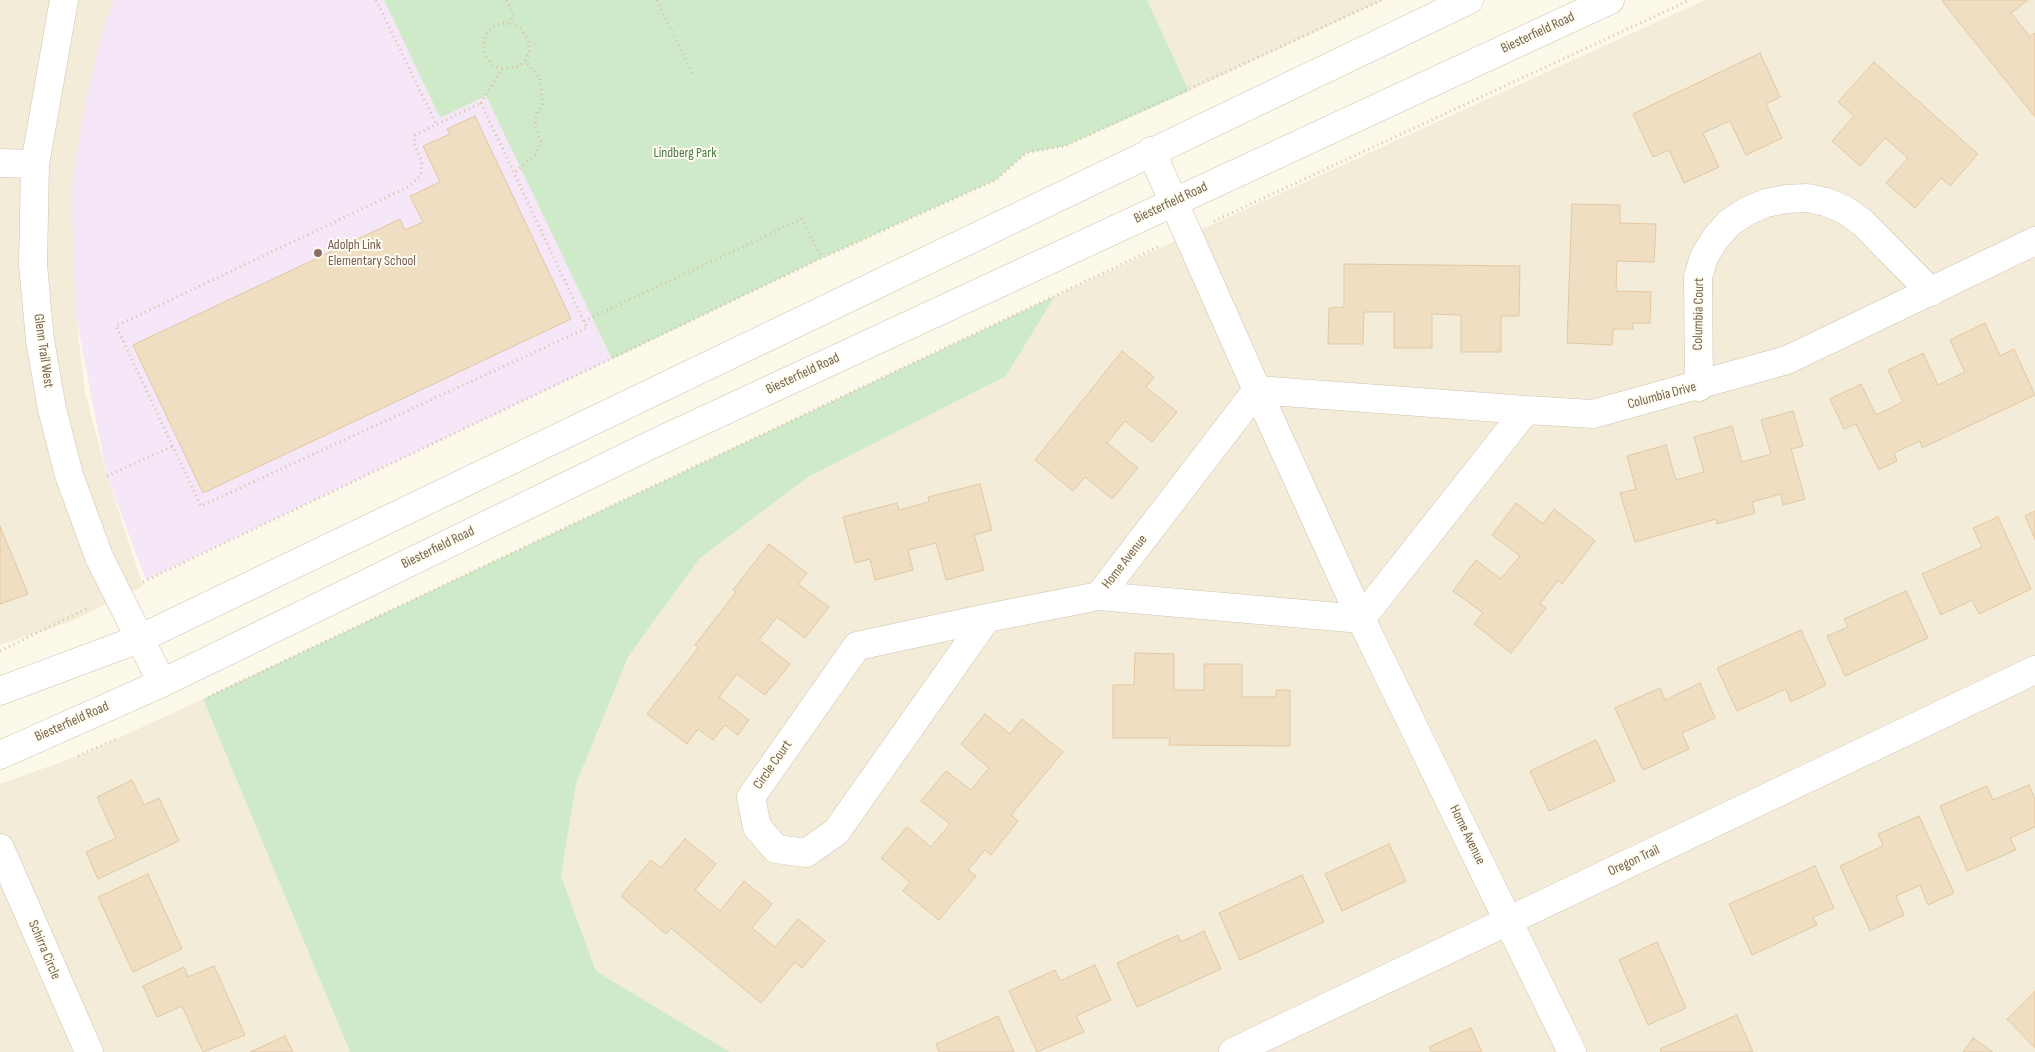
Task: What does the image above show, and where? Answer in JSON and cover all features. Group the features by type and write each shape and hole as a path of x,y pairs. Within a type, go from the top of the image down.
{"street":[{"name":"Glenn Trail West","path":"64,0 35,164 33,265 40,340 52,409 69,475 99,556 162,683"},
{"path":"0,691 139,638 1469,0"},
{"name":"Biesterfield Road","path":"0,754 162,683 657,442 1610,0"},
{"name":"Home Avenue","path":"1151,151 1256,390 1361,620 1572,1052"},
{"path":"0,163 35,164"},
{"name":"Columbia Court","path":"1699,386 1698,277 1704,257 1715,239 1729,223 1747,211 1766,202 1806,198 1826,202 1845,210 1862,222 1930,292"},
{"name":"Columbia Drive","path":"1256,390 1593,414 1787,360 2035,241"},
{"name":"Home Avenue","path":"1099,596 1256,390"},
{"path":"1361,620 1526,410"},
{"name":"Home Avenue","path":"1099,596 1361,620"},
{"name":"Circle Court","path":"987,618 836,832 806,853 776,849 757,827 751,797 857,646 987,618 1099,596"},
{"name":"Oregon Trail","path":"1233,1052 2035,670"},
{"name":"Schirra Circle","path":"0,848 88,1052"}],"path":[{"path":"376,0 436,124"},
{"path":"507,0 513,15 511,23"},
{"path":"657,0 692,73"},
{"path":"151,578 822,258 996,180 1026,153 1065,146 1189,91 1382,0"},
{"path":"202,699 1188,233 1690,0"},
{"path":"502,23 511,23 521,30 527,38 530,50 526,61 520,66 502,69 492,65 486,56 484,45 486,34 493,27 502,23"},
{"path":"514,173 536,154 541,141 535,127 536,116 543,103 540,78 526,61"},
{"path":"481,103 587,328 202,506 116,326 408,187 420,176 422,162 414,144 415,135 481,103 502,69"},
{"path":"584,321 802,219 822,258"},
{"path":"107,476 173,446"},
{"path":"0,651 80,612"},
{"path":"69,759 122,736"}],"shaded area":[{"path":"0,0 114,0 104,26 86,99 71,189 76,317 85,392 107,476 143,586 72,621 0,645"},
{"name":"Adolph Link Elementary School","path":"114,0 384,0 440,118 486,96 612,359 146,580 107,476 76,317 71,189 86,99 104,26"},
{"path":"1147,0 1383,0 1189,91"},
{"path":"1705,0 2035,0 2035,1052 730,1052 596,971 561,876 576,784 628,657 699,559 808,477 1006,376 1055,296"},
{"path":"203,699 350,1052 0,1052 0,784 86,753"}],"green space":[{"name":"Lindberg Park","path":"384,0 1147,0 1189,91 1065,146 1026,153 996,180 822,258 612,359 486,96 440,118"},
{"path":"1055,296 1006,376 808,477 699,559 628,657 576,784 561,876 596,971 730,1052 350,1052 203,699"}],"building":[{"path":"2028,0 2011,13 2030,37 2035,33 2035,117 1942,1"},
{"path":"1760,53 1780,97 1766,104 1782,138 1746,155 1730,121 1703,133 1719,167 1684,183 1669,150 1653,157 1633,114"},
{"path":"1874,62 1978,154 1950,186 1941,178 1915,208 1886,183 1908,158 1885,138 1860,166 1832,141 1854,116 1838,102"},
{"path":"475,116 571,319 203,493 133,345 400,219 405,230 423,222 410,196 440,182 423,146 450,134 447,129"},
{"path":"1572,204 1620,205 1620,223 1656,224 1654,262 1617,261 1616,291 1651,292 1650,323 1633,323 1633,329 1613,329 1612,345 1567,343"},
{"path":"1344,264 1520,266 1519,316 1501,316 1501,352 1461,352 1461,315 1432,314 1432,348 1394,348 1394,312 1364,312 1363,344 1328,344 1329,308 1344,307"},
{"path":"1985,323 2000,356 2014,349 2035,395 1922,448 1920,441 1894,453 1897,461 1879,470 1856,424 1844,429 1830,399 1861,384 1876,415 1903,402 1888,370 1923,353 1938,385 1965,372 1950,340"},
{"path":"1122,351 1154,377 1146,387 1177,412 1152,442 1125,421 1107,443 1138,468 1112,499 1085,477 1073,491 1035,460"},
{"path":"1793,411 1803,446 1791,449 1805,499 1783,505 1781,494 1752,502 1755,513 1717,524 1716,519 1635,542 1620,493 1636,489 1627,456 1666,445 1676,480 1704,472 1694,437 1732,426 1742,462 1771,454 1761,420"},
{"path":"980,484 992,530 974,535 984,570 946,580 936,543 908,550 913,570 875,580 870,559 855,563 843,517 897,503 899,510 929,502 928,497"},
{"path":"1516,503 1543,524 1554,509 1595,541 1562,584 1558,580 1540,604 1546,608 1511,653 1474,624 1483,613 1453,591 1476,560 1501,579 1520,556 1492,535"},
{"path":"2035,511 2035,539 2025,516"},
{"path":"1998,517 2031,589 1979,614 1972,600 1941,615 1922,574 1982,547 1973,528"},
{"path":"0,526 28,594 0,604"},
{"path":"769,544 807,573 798,584 829,607 805,638 777,617 759,640 790,664 765,695 737,674 719,697 749,720 738,735 725,725 713,740 698,729 687,744 647,714 698,648 695,645 736,592 733,590"},
{"path":"1906,591 1928,638 1845,676 1827,636 1848,627 1844,619"},
{"path":"1801,630 1826,685 1791,702 1786,689 1737,711 1717,668"},
{"path":"1135,653 1174,654 1174,690 1204,690 1204,664 1242,664 1242,697 1276,697 1276,690 1290,690 1290,746 1169,745 1170,738 1113,738 1113,685 1134,685"},
{"path":"1700,683 1715,718 1682,733 1689,749 1643,770 1615,708 1660,688 1665,700"},
{"path":"985,714 1010,734 1022,719 1063,752 1011,815 1018,821 991,855 985,850 968,870 976,876 939,920 903,891 910,882 881,858 907,827 931,847 950,824 921,801 946,771 971,790 989,768 961,744"},
{"path":"1596,740 1615,781 1549,811 1530,771"},
{"path":"132,780 144,805 159,798 179,841 98,879 86,852 116,838 97,797"},
{"path":"2029,785 2035,799 2035,827 2010,838 2016,850 1967,871 1940,806 1987,786 1993,800"},
{"path":"1919,816 1954,893 1928,905 1920,885 1896,896 1904,915 1870,931 1840,866 1883,846 1878,834"},
{"path":"685,839 716,864 695,890 720,911 744,881 772,904 752,928 775,947 798,919 825,941 802,968 795,962 761,1003 671,928 666,934 621,896 651,860 661,868"},
{"path":"1389,844 1406,881 1342,911 1325,874"},
{"path":"1815,866 1834,908 1813,917 1817,925 1752,955 1729,904"},
{"path":"148,874 182,949 133,972 98,897"},
{"path":"1302,875 1324,922 1240,960 1219,913"},
{"path":"1204,931 1221,969 1137,1007 1117,963 1178,935 1181,942"},
{"path":"1657,942 1686,1008 1648,1025 1619,960"},
{"path":"1095,965 1111,1000 1076,1016 1084,1032 1037,1052 1009,991 1055,970 1060,981"},
{"path":"214,966 245,1035 203,1052 182,1006 157,1017 143,986 184,967 188,977"},
{"path":"2035,991 2035,1048 2007,1019"},
{"path":"1737,1015 1753,1052 1661,1052 1660,1049"},
{"path":"998,1016 1014,1052 939,1052 936,1044"},
{"path":"1471,1028 1482,1052 1432,1052 1429,1047"},
{"path":"285,1036 293,1052 250,1052"},
{"path":"1973,1038 1993,1052 1963,1052"}],"place":[{"name":"Adolph Link Elementary School","path":"318,253"}]}
